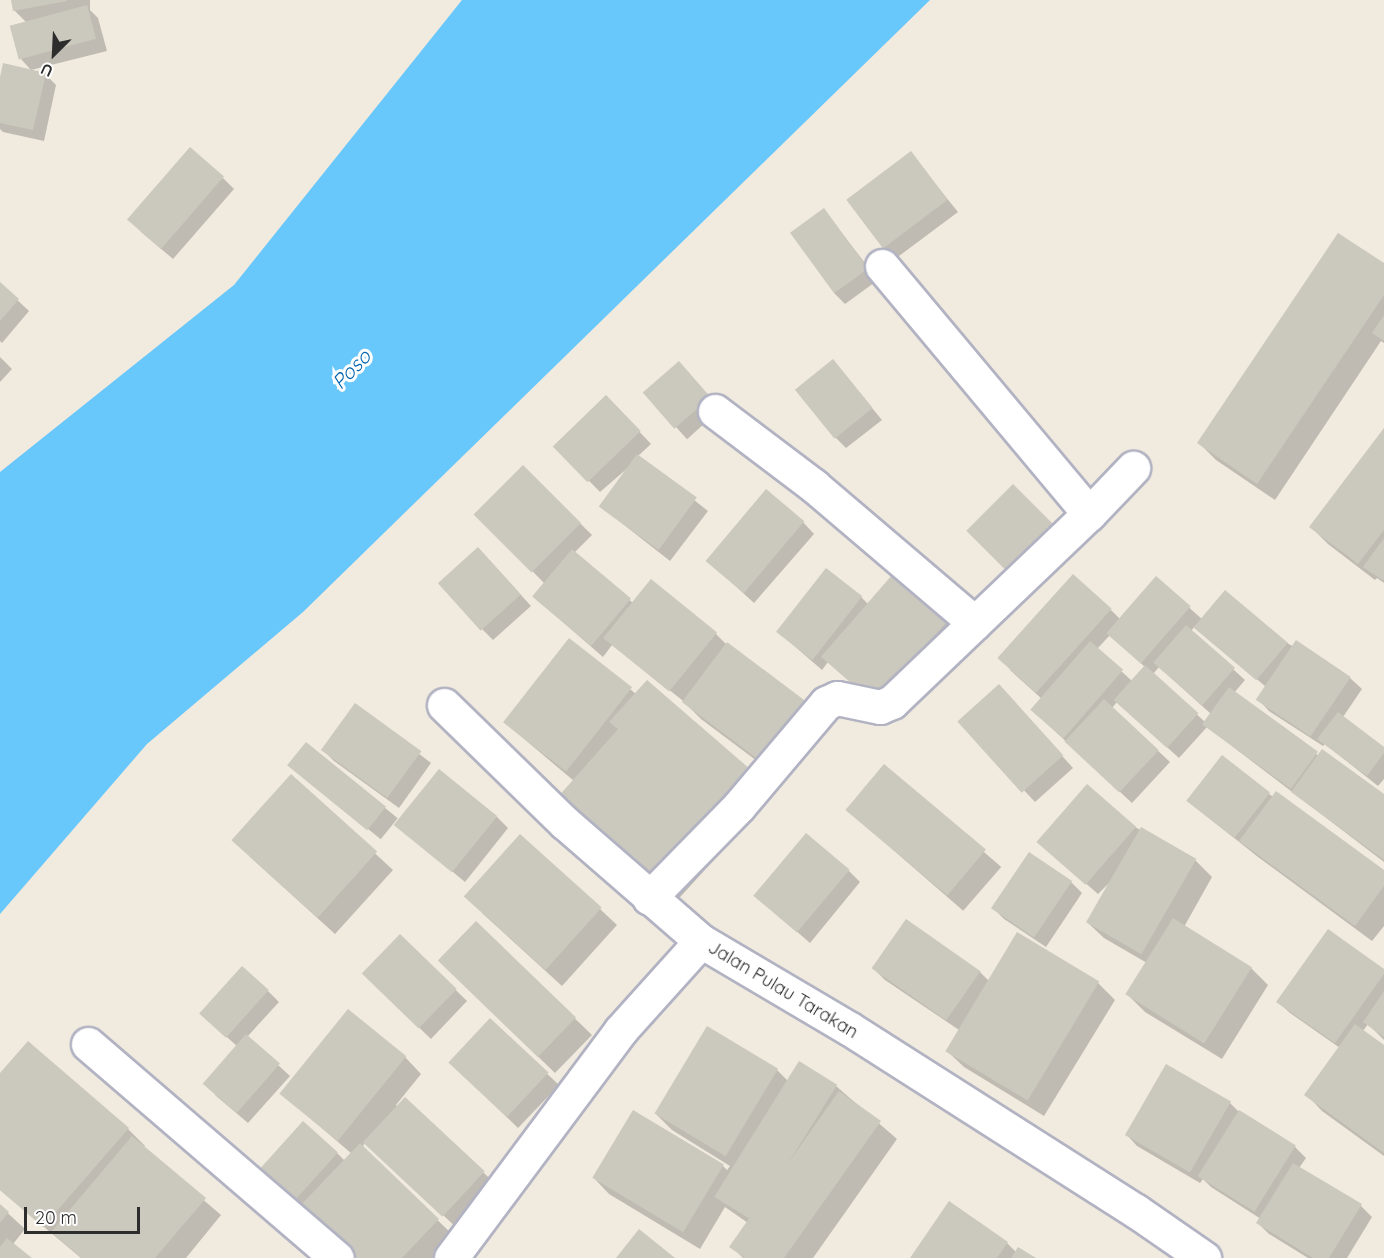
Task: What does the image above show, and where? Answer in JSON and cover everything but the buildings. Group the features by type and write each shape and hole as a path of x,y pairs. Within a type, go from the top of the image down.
{"street":[{"path":"882,266 1089,514"},
{"path":"715,411 814,486 975,623"},
{"path":"650,898 739,806 826,703 837,698 862,704 886,705 1089,514 1133,468"},
{"path":"444,705 564,822 701,941"},
{"name":"Jalan Pulau Tarakan","path":"451,1258 620,1031 701,941 850,1029 1136,1211 1204,1258"},
{"path":"88,1044 337,1258"}],"water":[{"name":"Poso","path":"462,0 930,0 303,612 147,744 0,914 0,472 234,285"}]}
